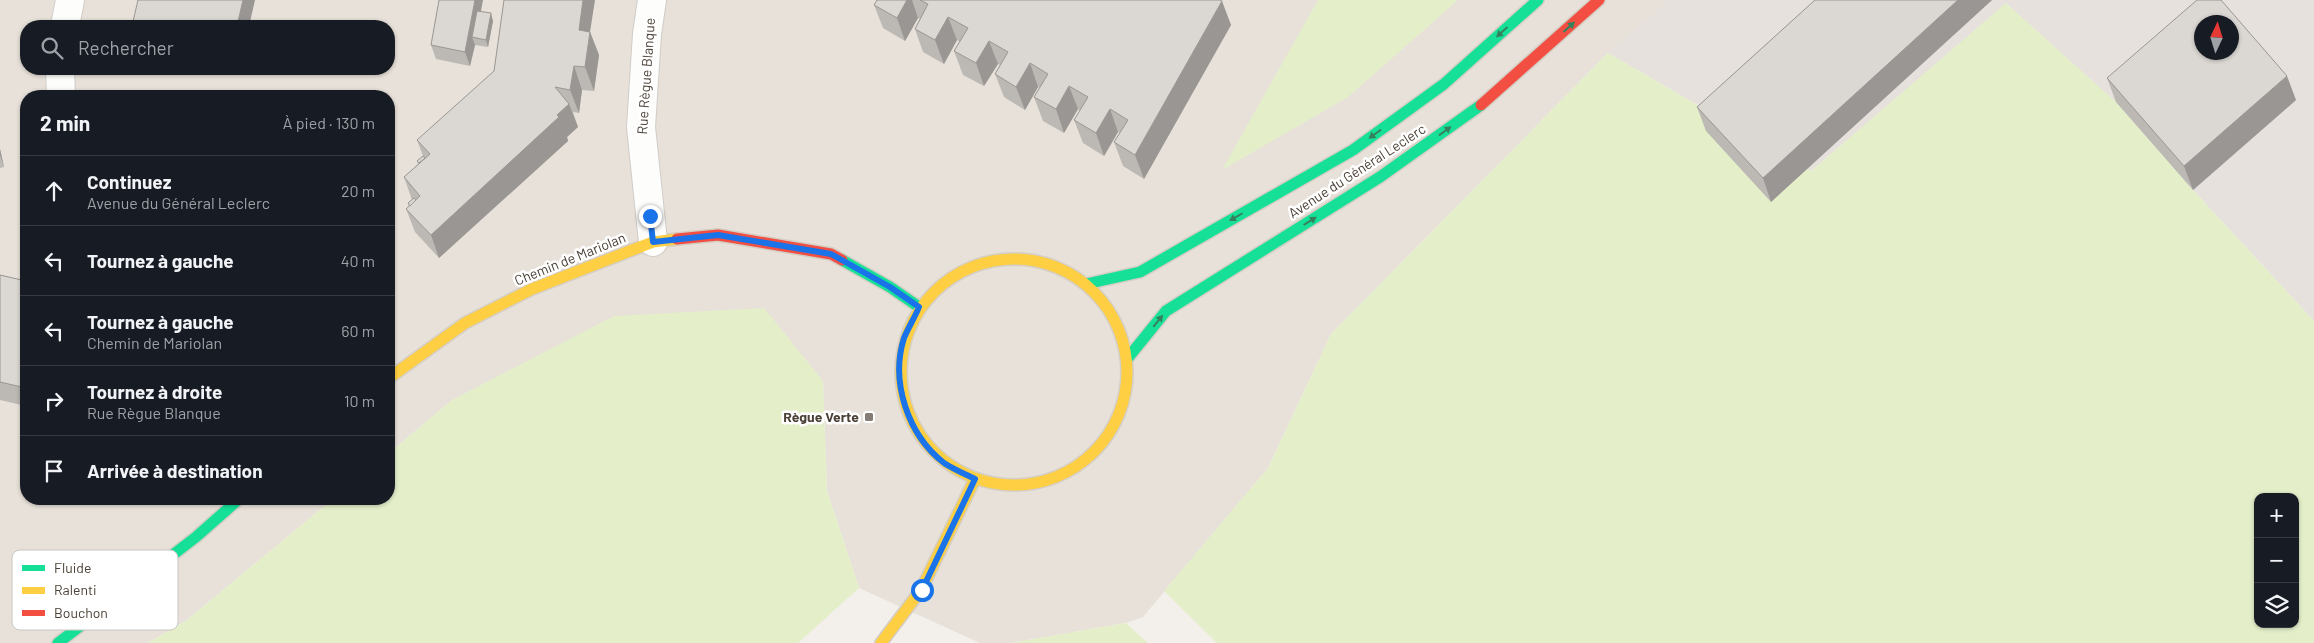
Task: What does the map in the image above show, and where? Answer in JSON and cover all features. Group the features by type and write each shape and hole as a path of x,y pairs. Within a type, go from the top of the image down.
{"main road":[{"name":"Avenue du Général Leclerc","path":"1086,284 1140,272 1353,150 1444,84 1538,0"},
{"name":"Avenue du Général Leclerc","path":"1127,359 1166,311 1380,177 1480,106 1599,0"},
{"name":"Chemin de Mariolan","path":"395,374 473,319 532,289 653,242 718,235 831,254 890,287 919,307"},
{"path":"998,259 1029,259 1059,268 1086,284 1106,305 1120,330 1127,359 1125,397 1110,432 1084,461 1051,480 1013,486 975,479 944,462 920,437 905,407 899,372 904,339 919,307 941,284 968,268 998,259"},
{"path":"881,643 922,590 975,479"},
{"path":"178,551 232,505"},
{"path":"58,643 75,630"}],"street":[{"path":"66,20 70,0"},
{"name":"Rue Règue Blanque","path":"652,0 646,34 641,127 653,242"},
{"path":"60,75 61,90"}],"shaded area":[{"path":"0,0 1669,0 1608,53 1331,334 1268,468 1143,617 1126,623 1010,643 980,643 859,588 827,491 823,381 452,400 395,448 395,90 20,90 20,505 326,505 187,620 178,625 178,550 12,550 12,630 170,630 148,643 0,643"},
{"path":"1669,0 2314,0 2314,321 2193,190 2007,4 1811,171 1608,53"}],"green space":[{"path":"1318,0 1458,0 1348,97 1222,170"},
{"path":"2006,3 2116,102 2193,190 2314,321 2314,643 1217,643 1164,591 1268,468 1331,334 1608,53 1811,171"},
{"path":"764,308 823,381 827,491 859,588 798,643 148,643 170,630 178,630 178,625 187,620 326,505 395,505 395,448 452,400 614,316"},
{"path":"1126,623 1148,643 1010,643"}],"building":[{"path":"138,0 243,0 238,20 133,20"},
{"path":"439,0 475,0 465,52 431,45"},
{"path":"504,0 583,0 579,30 590,32 585,67 574,66 570,90 555,87 569,104 557,115 559,117 431,235 406,209 420,196 404,177 430,154 417,140 494,71"},
{"path":"877,0 907,0 897,18 874,5"},
{"path":"920,0 1222,1 1135,155 1114,142 1128,120 1110,109 1096,133 1074,120 1088,97 1069,86 1056,109 1034,97 1048,74 1030,63 1016,87 995,74 1008,52 989,41 976,63 954,51 968,28 948,17 935,40 915,29 928,4"},
{"path":"1815,0 1958,0 1763,178 1697,107"},
{"path":"2197,0 2221,0 2234,15 2194,15 2194,60 2239,60 2239,21 2287,76 2184,166 2107,78"},
{"path":"477,11 491,13 486,40 472,37"},
{"path":"423,156 425,158 419,163 417,161"},
{"path":"414,198 416,200 410,206 408,203"},
{"path":"0,275 20,280 20,387 0,382"}],"traffic: fast":[{"path":"1086,284 1140,272 1353,150 1444,84 1538,0"},
{"path":"1127,359 1166,311 1380,177 1481,105"},
{"path":"842,260 890,287 919,307"},
{"path":"178,551 232,505"},
{"path":"58,643 75,630"}],"traffic: slow":[{"path":"395,374 465,323 532,289 653,242 677,239"},
{"path":"1003,259 1025,259 1057,267 1067,272 1086,284 1102,300 1119,329 1125,350 1127,372 1125,394 1119,415 1102,444 1086,460 1057,477 1025,485 1003,485 971,477 961,472 942,460 926,444 909,415 901,383 901,361 909,329 914,319 926,300 942,284 971,267 1003,259"},
{"path":"881,643 921,590 975,479"}],"traffic: jam":[{"path":"1481,105 1599,0"},
{"path":"677,239 718,235 831,254 842,260"}],"place":[{"name":"Règue Verte","path":"869,417"}],"route":[{"path":"650,216 653,242 718,235 831,254 890,287 919,307 904,339 899,372 905,407 920,437 944,462 975,479 922,590"}]}
